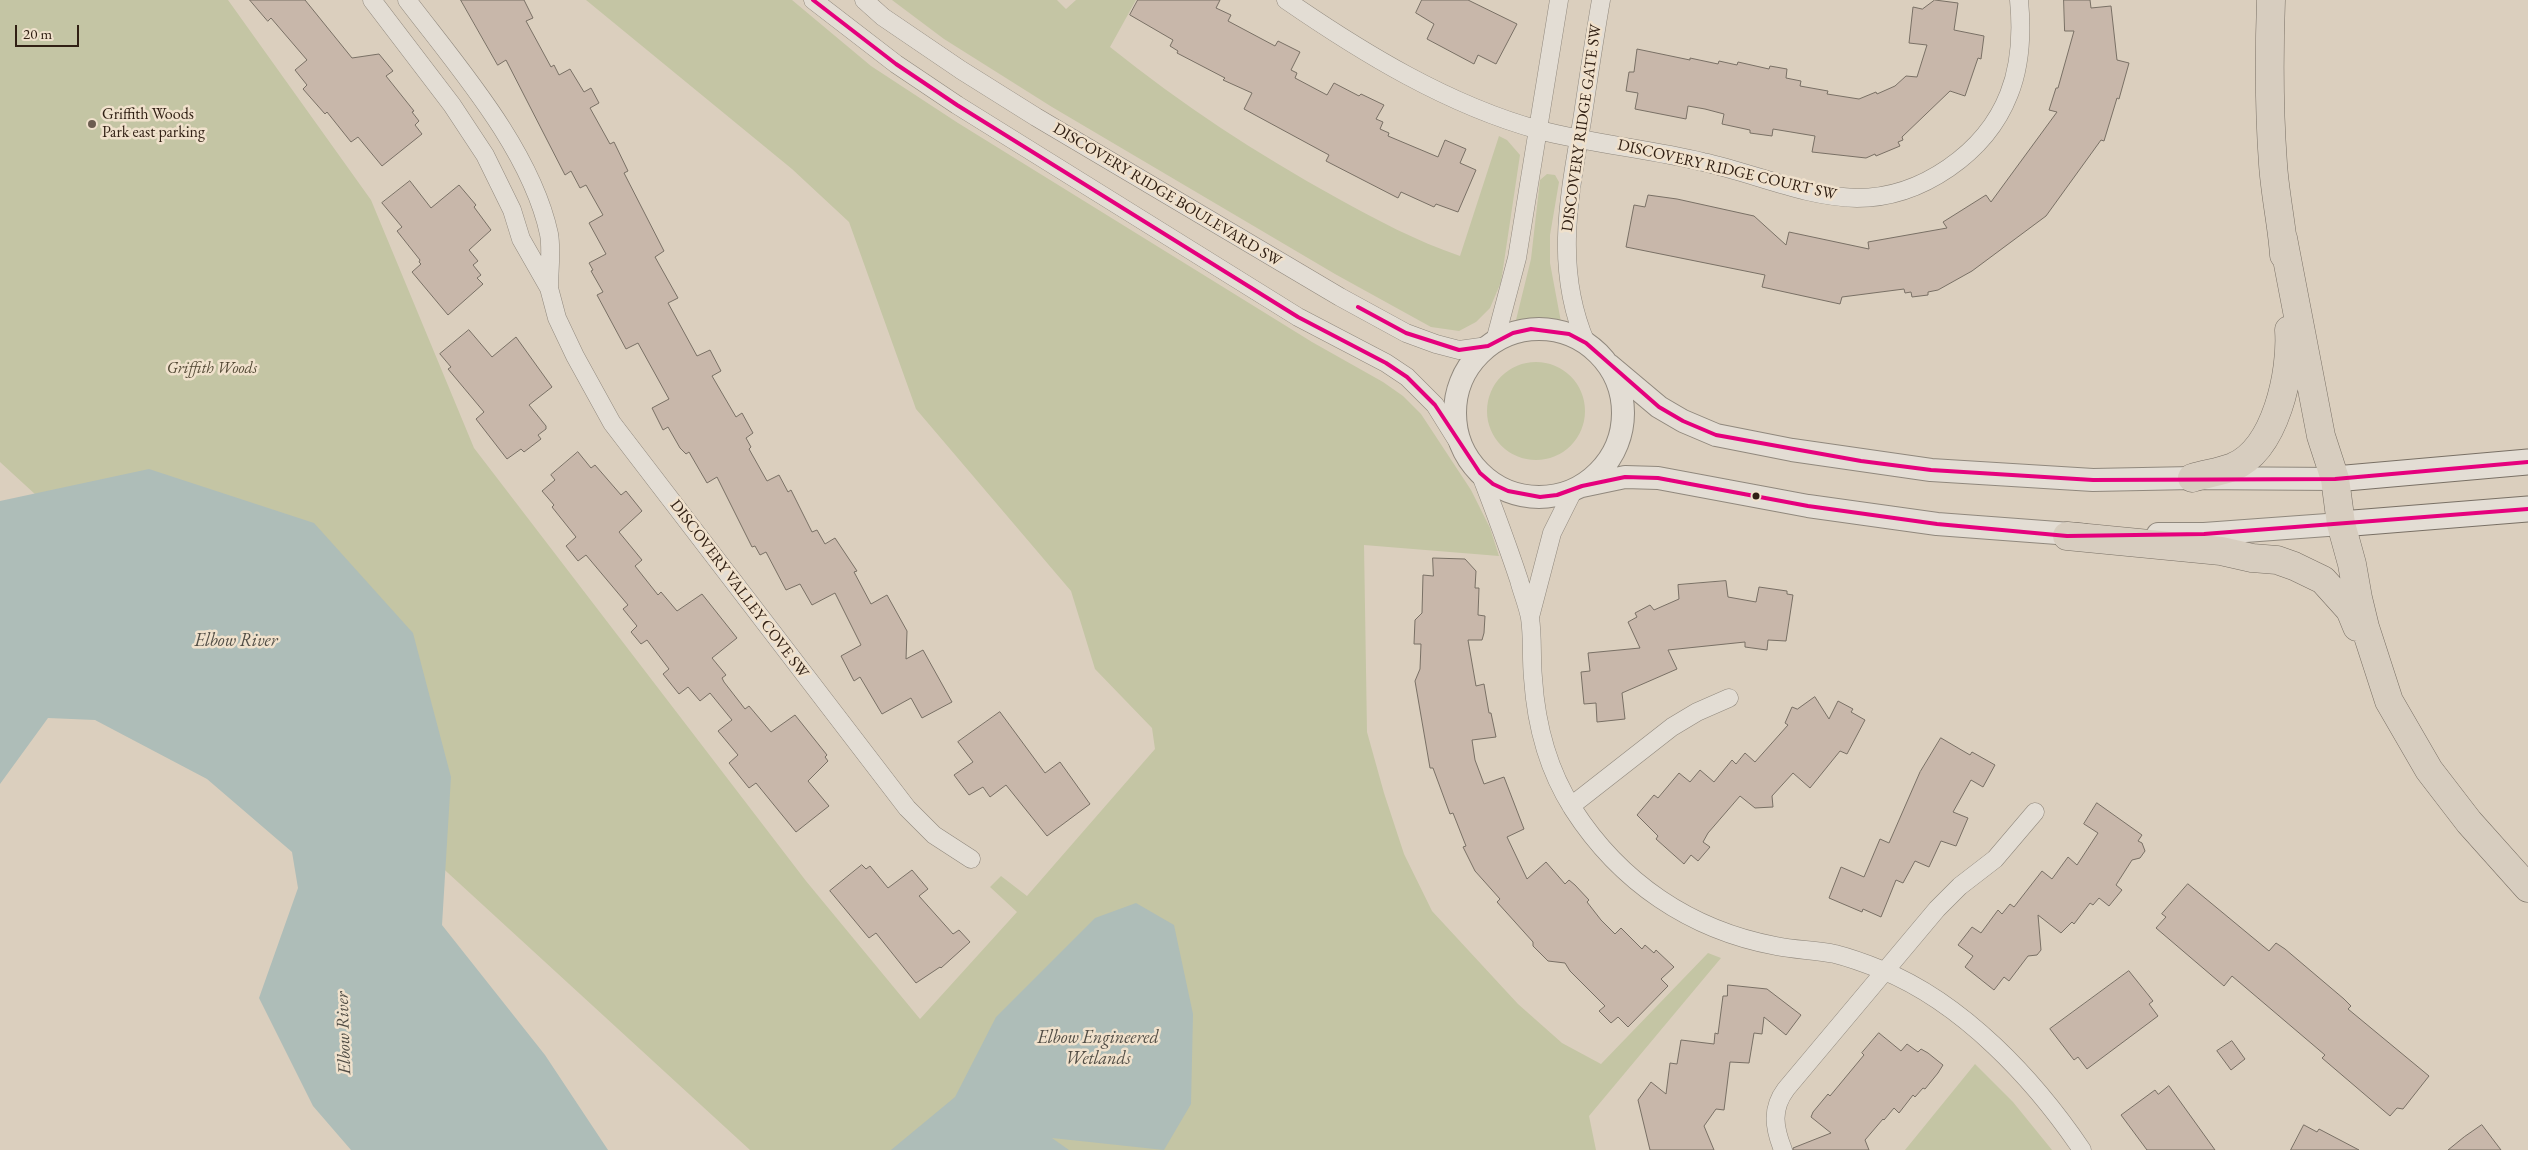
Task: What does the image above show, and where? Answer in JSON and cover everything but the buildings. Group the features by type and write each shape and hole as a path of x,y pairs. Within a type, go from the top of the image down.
{"highway":[{"path":"2192,478 2234,467 2260,444 2278,409 2291,348 2282,238 2273,166 2268,77 2271,0"},
{"path":"2282,238 2321,436 2334,479 2341,524 2352,564 2364,627 2389,701"},
{"path":"2067,536 2221,551 2277,560 2309,572 2323,580 2350,610 2389,701 2429,770 2469,822 2528,888"}],"main road":[{"path":"2334,479 2528,462"},
{"path":"2341,524 2528,509"}],"street":[{"name":"DISCOVERY VALLEY COVE SW","path":"372,0 452,105 485,155 508,203 521,239 549,288 557,318 575,356 612,423 907,808 934,836 971,859"},
{"name":"DISCOVERY VALLEY COVE SW","path":"407,0 491,112 524,169 549,235 549,288"},
{"name":"DISCOVERY RIDGE BOULEVARD SW","path":"813,0 896,64 957,106 1298,317 1386,363 1407,377 1435,405 1463,450"},
{"name":"DISCOVERY RIDGE BOULEVARD SW","path":"864,0 930,49 1011,101 1340,297 1406,332 1436,344 1459,350 1492,343"},
{"name":"DISCOVERY RIDGE COURT SW","path":"1286,0 1337,35 1409,75 1475,108 1538,130 1692,159 1817,193 1856,198 1891,193 1914,186 1959,160 1980,140 1999,114 2009,95 2017,67 2020,30 2018,0"},
{"path":"1492,343 1518,258 1559,0"},
{"name":"DISCOVERY RIDGE GATE SW","path":"1586,343 1573,307 1566,271 1565,228 1601,0"},
{"path":"2334,479 2192,478 2093,480 1997,475 1931,470 1792,450 1716,435 1684,421 1658,407 1586,343 1569,334 1550,330 1531,329 1513,333 1492,343 1468,367 1457,394 1455,422 1463,450 1480,473 1493,484 1524,496 1549,496 1625,478 1658,478 1808,506 1937,524 2067,536 2204,534 2341,524"},
{"path":"1530,617 1552,533 1578,488 1598,474 1610,458 1621,431 1623,402 1618,383 1609,365"},
{"path":"1480,473 1504,534 1530,617 1533,678 1540,729 1553,770 1572,806 1592,836 1624,872 1655,898 1691,919 1719,932 1777,946 1834,954 1885,971 1934,999 1983,1036 2040,1093 2082,1150"},
{"path":"1572,806 1672,727 1697,712 1729,698"},
{"path":"1783,1150 1776,1130 1776,1108 1779,1099 1937,909 1995,858 2035,812"}],"green space":[{"name":"Griffith Woods","path":"0,0 228,0 371,200 474,448 806,881 920,1019 1017,912 990,887 1001,876 1027,896 1155,749 1152,728 1095,669 1071,591 916,409 849,222 792,169 586,0 792,0 871,66 958,123 1312,342 1383,382 1403,396 1421,414 1471,490 1490,528 1499,556 1364,545 1367,732 1404,854 1432,911 1518,1004 1562,1043 1601,1064 1708,953 1721,958 1589,1116 1596,1150 750,1150 0,462"},
{"path":"892,0 1057,0 1066,9 1076,0 1136,0 1110,47 1192,108 1278,164 1382,222 1428,244 1460,256 1499,136 1507,140 1520,155 1501,282 1490,308 1476,322 1459,331 1431,327 1335,274 1052,107 944,39"},
{"path":"1547,174 1555,175 1559,182 1550,235 1550,263 1561,322 1516,320 1531,259 1540,180"},
{"path":"1536,362 1555,366 1570,377 1581,392 1585,411 1581,430 1570,445 1555,456 1536,460 1517,456 1502,445 1491,430 1487,411 1491,392 1502,377 1517,366"},
{"path":"1975,1064 2013,1102 2052,1150 1905,1150"}],"water":[{"name":"Elbow River","path":"149,469 314,523 413,633 451,777 442,925 545,1055 608,1150 351,1150 313,1106 259,998 298,888 292,852 207,779 95,720 48,718 0,784 0,501"},
{"name":"Elbow Engineered Wetlands","path":"1136,903 1174,925 1193,1014 1191,1104 1164,1150 1052,1138 1069,1150 891,1150 955,1097 996,1017 1095,918"}],"transit line":[{"path":"813,0 896,64 957,105 1298,317 1386,363 1407,377 1435,405 1480,473 1493,484 1508,491 1540,497 1557,495 1582,486 1625,477 1658,478 1808,506 1937,524 2067,536 2204,534 2528,509"},
{"path":"1358,307 1406,333 1459,350 1488,346 1513,333 1531,329 1569,334 1586,343 1659,407 1683,421 1716,435 1861,461 1931,470 2093,480 2335,479 2528,462"}],"place":[{"name":"Griffith Woods Park east parking","path":"92,124"}]}
